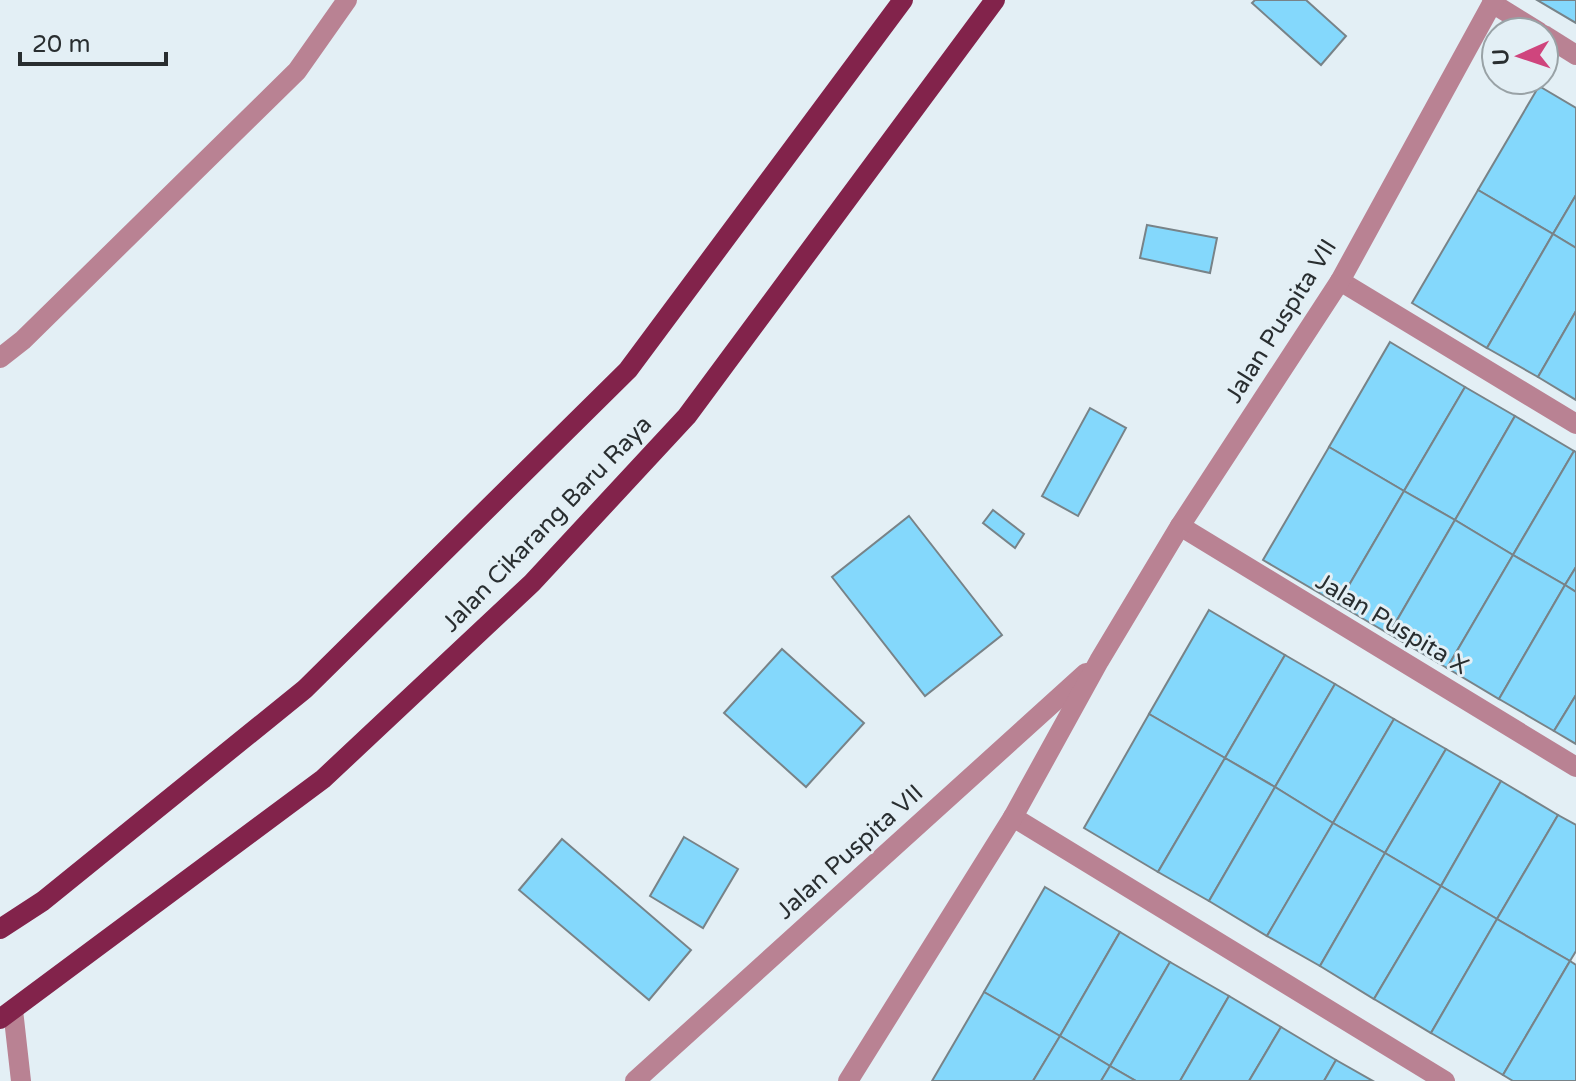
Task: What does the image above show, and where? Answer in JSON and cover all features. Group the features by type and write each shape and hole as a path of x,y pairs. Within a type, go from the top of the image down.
{"main road":[{"name":"Jalan Cikarang Baru Raya","path":"0,929 43,901 305,689 628,370 903,0"},
{"name":"Jalan Cikarang Baru Raya","path":"7,1014 323,779 532,583 687,416 995,0"}],"street":[{"path":"0,358 23,340 297,71 347,0"},
{"path":"1493,2 1514,16"},
{"name":"Jalan Puspita VII","path":"848,1081 1013,817 1099,661 1180,526 1340,281 1493,2"},
{"path":"1340,281 1576,424"},
{"name":"Jalan Puspita X","path":"1180,526 1576,767"},
{"name":"Jalan Puspita VII","path":"635,1081 1099,661"},
{"path":"1013,817 1445,1081"},
{"path":"7,1014 21,1081"}],"building":[{"path":"1255,0 1306,0 1346,36 1321,65 1252,3"},
{"path":"1537,0 1576,0 1576,23"},
{"path":"1533,96 1556,96 1576,108 1576,195 1553,234 1478,190"},
{"path":"1478,190 1553,234 1487,348 1412,303"},
{"path":"1576,195 1576,248 1553,234"},
{"path":"1147,225 1217,238 1210,273 1140,258"},
{"path":"1553,234 1576,248 1576,311 1538,377 1487,348"},
{"path":"1576,311 1576,400 1538,377"},
{"path":"1390,342 1465,387 1404,491 1329,447"},
{"path":"1465,387 1515,416 1455,520 1404,491"},
{"path":"1090,408 1126,428 1078,516 1042,496"},
{"path":"1515,416 1574,451 1513,555 1455,520"},
{"path":"1329,447 1404,491 1338,604 1263,560"},
{"path":"1574,451 1576,567 1565,585 1513,555"},
{"path":"1404,491 1455,520 1389,634 1338,604"},
{"path":"993,510 1024,534 1015,548 983,523"},
{"path":"909,516 1002,635 925,696 832,577"},
{"path":"1455,520 1513,555 1447,668 1389,634"},
{"path":"1513,555 1565,585 1499,699 1447,668"},
{"path":"1576,567 1576,592 1565,585"},
{"path":"1565,585 1576,592 1576,695 1554,731 1499,699"},
{"path":"1209,610 1285,655 1225,758 1149,714"},
{"path":"782,649 864,723 806,787 724,713"},
{"path":"1285,655 1335,684 1275,787 1225,758"},
{"path":"1335,684 1394,719 1333,823 1275,787"},
{"path":"1576,695 1576,744 1554,731"},
{"path":"1149,714 1225,758 1158,872 1084,828"},
{"path":"1394,719 1446,749 1385,853 1333,823"},
{"path":"1446,749 1501,781 1441,886 1385,853"},
{"path":"1225,758 1275,787 1209,901 1158,872"},
{"path":"1501,781 1558,815 1497,919 1441,886"},
{"path":"1275,787 1333,823 1267,936 1209,901"},
{"path":"1558,815 1576,825 1576,951 1570,961 1497,919"},
{"path":"1333,823 1385,853 1320,966 1267,936"},
{"path":"684,837 738,869 703,928 650,896"},
{"path":"562,839 691,950 649,1000 519,890"},
{"path":"1385,853 1441,886 1374,999 1320,966"},
{"path":"1441,886 1497,919 1431,1033 1374,999"},
{"path":"1045,887 1120,932 1060,1036 984,992"},
{"path":"1497,919 1570,961 1503,1075 1431,1033"},
{"path":"1120,932 1170,962 1110,1066 1060,1036"},
{"path":"1570,961 1576,965 1576,1081 1513,1081 1503,1075"},
{"path":"1170,962 1229,996 1180,1081 1136,1081 1110,1066"},
{"path":"984,992 1060,1036 1033,1081 932,1081"},
{"path":"1229,996 1281,1027 1249,1081 1180,1081"},
{"path":"1281,1027 1336,1060 1324,1081 1249,1081"},
{"path":"1060,1036 1110,1066 1101,1081 1033,1081"},
{"path":"1336,1060 1373,1081 1324,1081"},
{"path":"1110,1066 1136,1081 1101,1081"}]}
